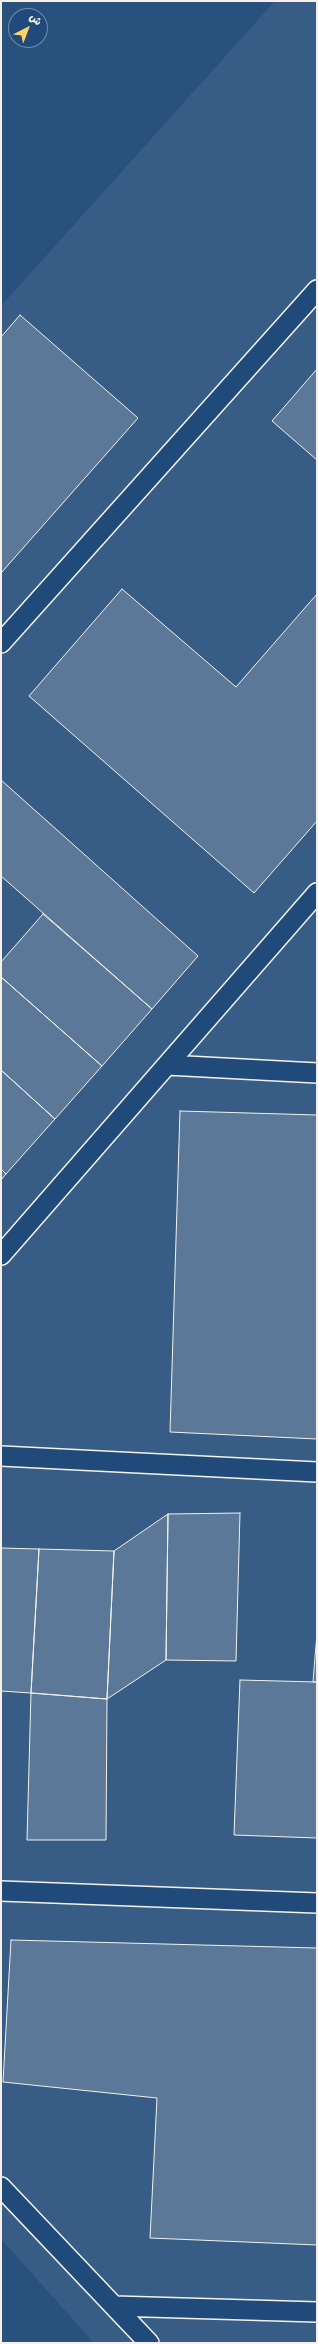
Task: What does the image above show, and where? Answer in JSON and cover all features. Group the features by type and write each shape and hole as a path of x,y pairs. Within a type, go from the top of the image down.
{"lane":[{"path":"1,643 317,290"},
{"path":"1,1255 317,893"},
{"path":"167,1066 317,1073"},
{"path":"1,1456 317,1472"},
{"path":"1,1891 317,1903"},
{"path":"1,2187 149,2343"},
{"path":"114,2306 317,2312"}],"shaded area":[{"path":"275,1 317,1 317,2343 94,2343 1,2239 1,306"}],"building":[{"path":"20,315 138,418 1,573 1,337"},
{"path":"317,369 317,460 272,421"},
{"path":"122,589 236,687 317,594 317,821 254,893 29,696"},
{"path":"1,780 198,956 152,1009 1,876"},
{"path":"43,914 152,1009 102,1066 1,977 1,962"},
{"path":"1,977 102,1066 55,1119 1,1070"},
{"path":"1,1070 55,1119 6,1174 1,1169"},
{"path":"180,1111 317,1115 317,1439 170,1432"},
{"path":"1,1169 6,1174 1,1180"},
{"path":"240,1513 236,1661 166,1660 168,1514"},
{"path":"168,1514 166,1660 107,1699 114,1551"},
{"path":"1,1548 39,1549 31,1693 1,1691"},
{"path":"39,1549 114,1551 107,1699 31,1693"},
{"path":"317,1633 317,1682 313,1682"},
{"path":"240,1680 317,1682 317,1838 234,1835"},
{"path":"31,1693 107,1699 106,1840 27,1840"},
{"path":"11,1940 317,1948 317,2245 150,2238 157,2098 3,2082"}]}
